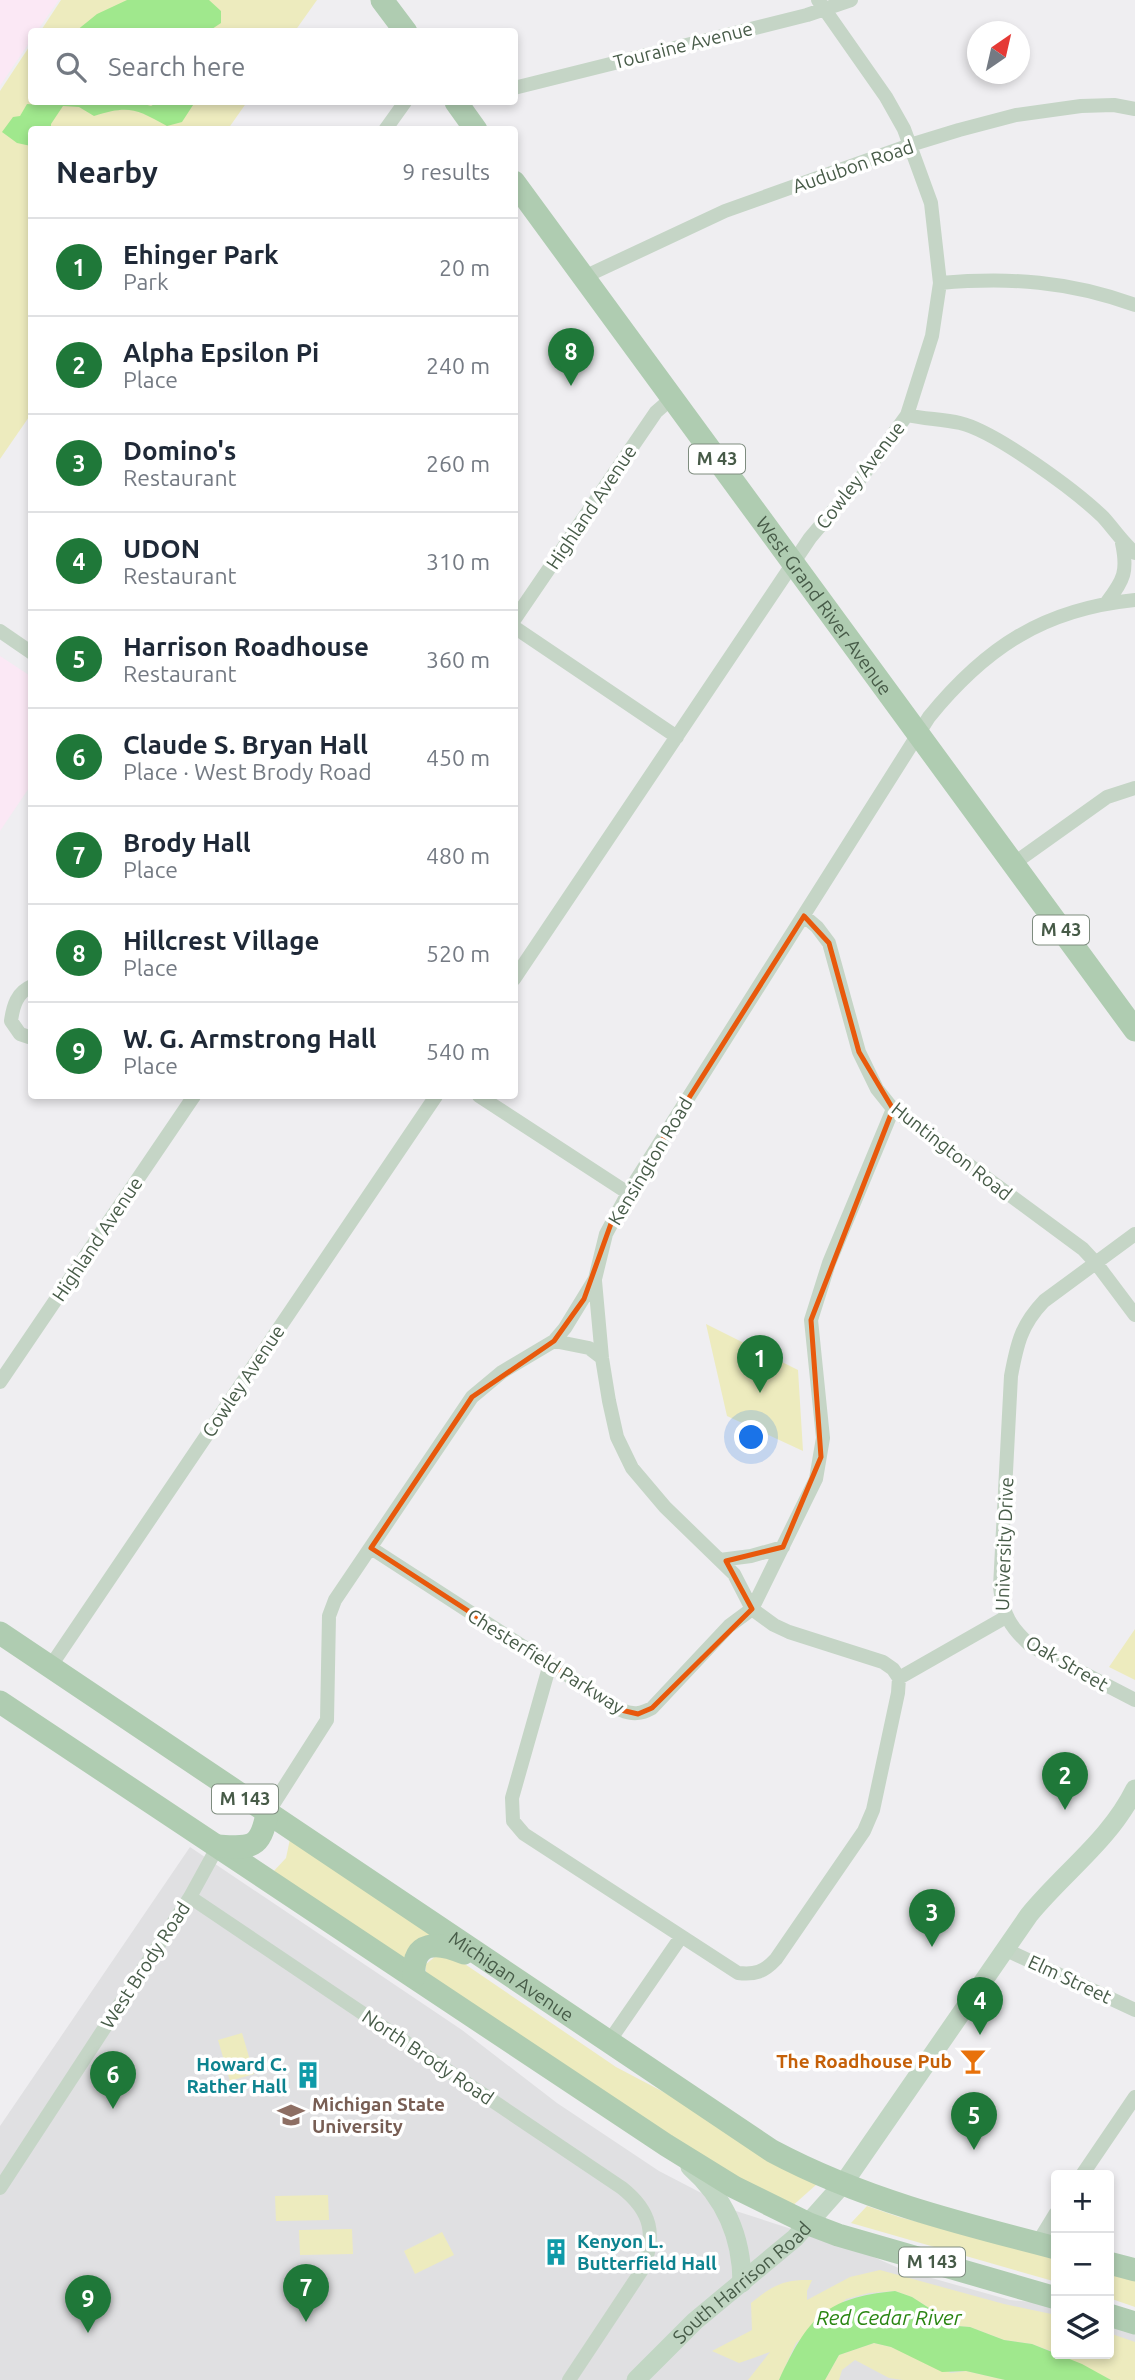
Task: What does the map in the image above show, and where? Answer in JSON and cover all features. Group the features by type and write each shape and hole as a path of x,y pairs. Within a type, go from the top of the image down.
{"main road":[{"path":"382,0 403,28"},
{"path":"462,105 474,126"},
{"name":"West Grand River Avenue","path":"518,187 1013,864 1132,1019"},
{"name":"Michigan Avenue","path":"0,1633 765,2147 844,2185 911,2210 1047,2246"},
{"name":"M 143","path":"0,1702 666,2145 734,2187 809,2224 838,2235 1051,2297"},
{"path":"218,1846 252,1846 262,1834 267,1814"},
{"path":"414,1977 416,1958 422,1950 435,1944 491,1963"},
{"path":"1114,2264 1135,2270"},
{"path":"1114,2317 1135,2323"}],"street":[{"name":"Touraine Avenue","path":"518,87 821,5 851,0"},
{"name":"Cowley Avenue","path":"518,973 810,538 864,474 907,415 920,380 932,336 940,284 931,203 910,145 886,97 821,5"},
{"path":"388,126 403,105"},
{"name":"Audubon Road","path":"584,277 724,211 910,145 1016,115 1081,106 1114,105 1135,109"},
{"path":"940,284 985,280 1063,284 1098,292 1135,306"},
{"name":"Highland Avenue","path":"518,614 656,412 673,398"},
{"path":"907,415 960,423 1008,447 1086,503 1103,518 1122,543 1135,553"},
{"path":"1107,602 1124,576 1126,561 1122,543"},
{"name":"Kensington Road","path":"267,1814 327,1720 331,1608 472,1397 502,1372 554,1341 575,1314 595,1279 606,1234 628,1193 929,717 981,660 1006,642 1056,618 1107,602 1135,600"},
{"path":"518,630 677,737"},
{"path":"0,631 28,648"},
{"path":"1013,864 1107,797 1135,788"},
{"name":"Huntington Road","path":"804,916 830,943 859,1052 877,1089 893,1109 1083,1249 1135,1315"},
{"path":"28,989 17,999 6,1023 28,1037"},
{"name":"Highland Avenue","path":"0,1382 192,1099"},
{"name":"Cowley Avenue","path":"50,1667 434,1099"},
{"path":"484,1099 628,1193"},
{"name":"Chesterfield Parkway","path":"371,1548 621,1710 630,1714 652,1708 729,1626 752,1609 808,1499 821,1457 822,1419 811,1320 815,1302 893,1109"},
{"name":"University Drive","path":"899,1678 1006,1617 1000,1587 1012,1376 1018,1341 1029,1319 1044,1301 1135,1234"},
{"path":"550,1664 512,1798 513,1821 524,1833 738,1973 750,1975 765,1971 864,1831 873,1810 899,1678 893,1669 883,1662 789,1632 752,1609 734,1574 665,1507 632,1468 617,1437 602,1358 595,1279"},
{"path":"554,1341 589,1348 602,1358"},
{"path":"720,1560 751,1556 783,1547"},
{"name":"Oak Street","path":"1006,1617 1017,1633 1031,1646 1135,1700"},
{"name":"South Harrison Road","path":"636,2380 695,2321 809,2224 844,2185 1004,1949 1042,1898 1093,1849 1118,1819 1135,1789"},
{"name":"West Brody Road","path":"0,2188 190,1897 218,1846"},
{"name":"North Brody Road","path":"190,1897 622,2188 642,2207 650,2231 650,2244 642,2270 569,2380"},
{"path":"608,2043 681,1937"},
{"name":"Elm Street","path":"1004,1949 1135,2010"},
{"path":"1085,2170 1135,2097"},
{"path":"666,2145 706,2182 723,2205 738,2241 742,2283"}],"highlighted area":[{"path":"804,916 829,943 859,1052 893,1109 811,1320 821,1457 783,1547 726,1561 752,1609 652,1708 638,1714 621,1710 371,1548 472,1397 554,1341 584,1299 613,1218"}],"shaded area":[{"path":"0,0 59,0 39,28 28,28 28,44 0,86"},
{"path":"61,0 317,0 297,28 43,28"},
{"path":"28,49 28,105 245,105 230,126 28,126 28,418 0,459 0,91"},
{"path":"0,656 28,674 28,789 0,831"},
{"path":"706,1324 798,1370 803,1451 727,1416"},
{"path":"1135,1629 1135,1680 1109,1667"},
{"path":"290,1839 431,1935 404,1960 272,1873 286,1858"},
{"name":"Michigan State University","path":"190,1847 462,2030 557,2103 659,2171 736,2211 860,2251 903,2270 1010,2300 1051,2306 1051,2359 1114,2359 1114,2326 1135,2333 1135,2380 0,2380 0,2126"},
{"path":"436,1956 456,1958 616,2067 673,2097 817,2184 790,2208 764,2196 426,1976 426,1964"},
{"path":"242,2033 254,2074 230,2081 218,2040"},
{"path":"328,2195 329,2220 276,2221 275,2196"},
{"path":"867,2206 899,2217 1051,2257 1051,2280 851,2223"},
{"path":"352,2229 353,2254 300,2255 299,2230"},
{"path":"442,2232 454,2255 415,2274 404,2251"},
{"path":"880,2270 1051,2314 1051,2351 1032,2344 1004,2340 970,2327 957,2326 912,2297 895,2291 869,2293 846,2299 796,2343 779,2380 748,2380 770,2352 739,2363 712,2351 752,2330 751,2303 778,2285 812,2280 807,2291 807,2300 850,2277"},
{"path":"1114,2273 1135,2278 1135,2307 1114,2300"},
{"path":"1114,2335 1135,2342 1135,2380 1111,2380 1067,2359 1114,2359"},
{"path":"874,2343 891,2347 951,2373 966,2371 1005,2380 903,2380 889,2378 855,2360 842,2370 839,2380 825,2380 839,2355"}],"water":[{"path":"127,0 209,0 221,11 221,23 214,28 80,28 97,14"},
{"path":"27,104 193,105 182,122 167,126 132,110 94,116 79,107 63,106 51,126 28,126 28,145 17,143 2,132 13,117 20,116"},
{"name":"Red Cedar River","path":"895,2291 912,2297 957,2326 970,2327 1004,2340 1032,2344 1051,2352 1051,2359 1070,2359 1111,2380 1005,2380 966,2371 942,2372 891,2347 874,2343 839,2355 825,2380 779,2380 799,2341 821,2315 851,2299"}],"place":[{"name":"Hillcrest Village","path":"571,386"},
{"name":"Ehinger Park","path":"760,1393"},
{"name":"Alpha Epsilon Pi","path":"1065,1810"},
{"name":"Domino's","path":"932,1947"},
{"name":"UDON","path":"980,2035"},
{"name":"The Roadhouse Pub","path":"973,2061"},
{"name":"Howard C. Rather Hall","path":"308,2075"},
{"name":"Claude S. Bryan Hall","path":"113,2109"},
{"name":"Michigan State University","path":"291,2115"},
{"name":"Harrison Roadhouse","path":"974,2150"},
{"name":"Kenyon L. Butterfield Hall","path":"556,2252"},
{"name":"Brody Hall","path":"306,2322"},
{"name":"W. G. Armstrong Hall","path":"88,2333"}]}
